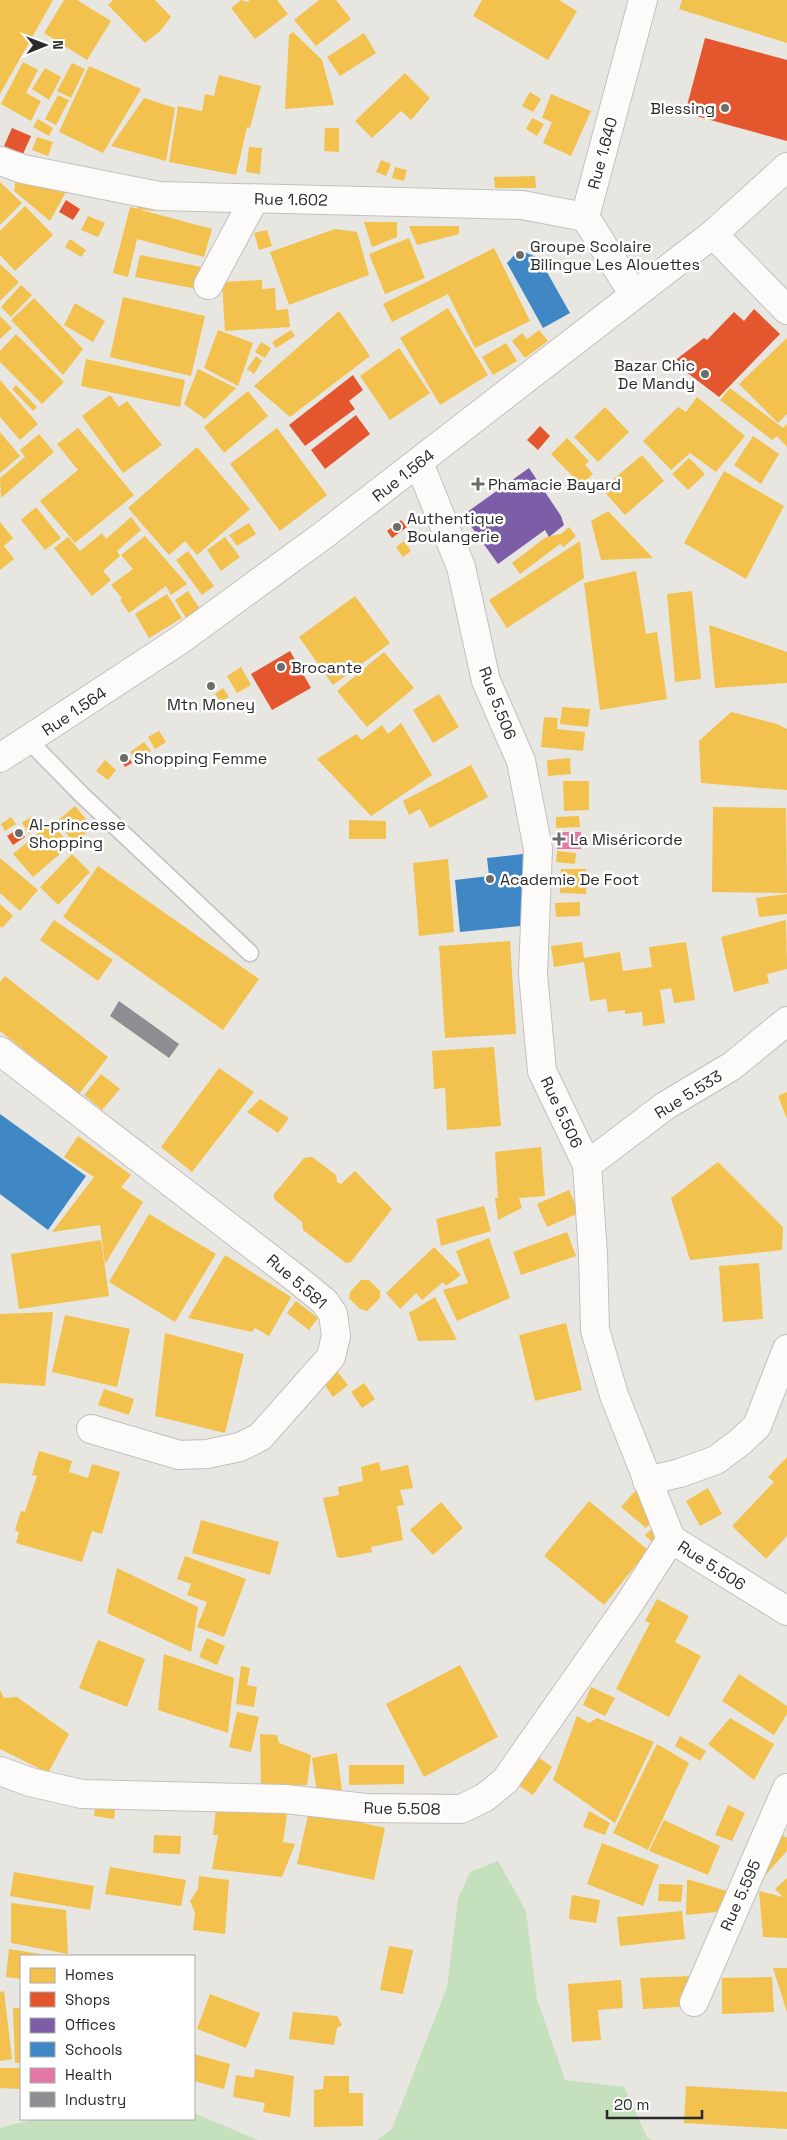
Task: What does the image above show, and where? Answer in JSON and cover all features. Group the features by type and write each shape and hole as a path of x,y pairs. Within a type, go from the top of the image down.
{"street":[{"name":"Rue 1.640","path":"585,217 642,0"},
{"name":"Rue 1.602","path":"0,160 22,169 159,196 522,205 585,217"},
{"name":"Rue 1.564","path":"0,758 29,741 180,640 419,463 529,375 713,234 787,167"},
{"path":"208,285 255,198"},
{"path":"585,217 634,295"},
{"path":"713,234 787,310"},
{"name":"Rue 5.506","path":"419,463 461,567 486,681 521,761 538,849 533,974 542,1071 587,1165 593,1254 595,1330 614,1395 671,1539 695,1552 722,1572 787,1611"},
{"name":"Rue 5.533","path":"587,1165 665,1106 732,1066 787,1021"},
{"name":"Rue 5.581","path":"0,1051 298,1280 325,1302 333,1314 336,1336 331,1358 260,1437 240,1447 207,1454 179,1455 91,1429"},
{"path":"647,1481 680,1473 716,1460 757,1426 787,1349"},
{"name":"Rue 5.508","path":"0,1771 30,1782 82,1794 285,1799 366,1808 461,1809 484,1798 505,1781 629,1604 671,1539"},
{"name":"Rue 5.595","path":"694,2002 787,1788"}],"lane":[{"path":"29,741 82,795 250,953"}],"green space":[{"path":"498,1861 526,1911 537,1999 565,2080 624,2087 647,2137 651,2140 377,2140 392,2129 447,1987 458,1899 470,1872"},
{"path":"195,2113 258,2140 0,2140 0,2128 31,2120 195,2120"}],"building: Homes":[{"path":"0,0 53,0 0,94"},
{"path":"64,0 77,0 111,21 87,60 44,33"},
{"path":"113,0 155,0 171,17 160,31 145,43 108,5"},
{"path":"241,0 247,2 250,0 277,0 288,14 255,39 231,8"},
{"path":"319,0 336,0 351,19 316,46 294,20"},
{"path":"482,0 561,0 577,11 548,60 473,16"},
{"path":"682,0 787,0 787,43 679,9"},
{"path":"293,32 322,60 334,105 285,109 289,35"},
{"path":"364,33 376,53 340,76 327,57"},
{"path":"23,62 38,70 26,93 41,101 31,121 1,104"},
{"path":"72,63 85,69 71,98 57,91"},
{"path":"89,66 141,89 103,153 59,132"},
{"path":"45,68 61,77 49,100 32,89"},
{"path":"405,73 430,98 411,120 401,111 372,138 355,121"},
{"path":"219,75 261,86 250,128 247,127 236,175 169,162 178,106 202,111 205,94 214,96"},
{"path":"530,92 541,99 533,112 522,106"},
{"path":"551,94 591,111 571,156 543,143 552,122 542,118"},
{"path":"58,95 69,100 56,125 45,119"},
{"path":"144,98 175,108 166,161 111,146"},
{"path":"532,118 544,124 537,136 526,129"},
{"path":"38,119 53,128 49,136 33,127"},
{"path":"325,128 339,128 339,152 324,151"},
{"path":"37,137 53,142 48,156 32,150"},
{"path":"249,147 262,148 260,174 246,172"},
{"path":"381,160 391,164 386,176 376,172"},
{"path":"395,167 407,170 404,181 392,178"},
{"path":"535,176 536,188 495,188 494,177"},
{"path":"16,177 67,190 50,221 14,191"},
{"path":"0,182 22,203 0,225"},
{"path":"139,198 156,199 155,211 137,209"},
{"path":"25,206 53,235 15,271 0,255 0,231"},
{"path":"130,207 212,229 204,257 137,239 128,277 113,273"},
{"path":"88,216 105,223 98,237 81,230"},
{"path":"364,222 397,222 397,237 372,247"},
{"path":"409,226 459,226 459,234 417,245"},
{"path":"335,229 357,232 369,275 289,305 270,252"},
{"path":"267,230 272,246 259,250 254,233"},
{"path":"409,238 425,278 385,294 369,254"},
{"path":"70,239 86,250 81,257 65,247"},
{"path":"494,248 530,321 475,348 448,294 392,322 383,304"},
{"path":"140,255 202,267 197,289 135,277"},
{"path":"0,264 19,282 0,301"},
{"path":"262,280 262,289 275,288 276,310 288,309 290,327 225,331 222,282"},
{"path":"21,285 32,295 11,317 1,307"},
{"path":"123,297 205,316 191,376 110,357"},
{"path":"34,298 83,349 63,375 11,320"},
{"path":"75,303 105,321 93,342 64,325"},
{"path":"448,308 488,375 440,405 400,338"},
{"path":"339,311 370,356 290,417 254,386"},
{"path":"0,316 12,328 0,339"},
{"path":"218,330 253,343 238,386 204,368"},
{"path":"291,330 295,336 276,348 272,342"},
{"path":"539,330 548,341 525,358 512,341 522,333 527,339"},
{"path":"16,334 64,382 42,404 0,362 0,351"},
{"path":"787,338 787,414 778,423 739,384"},
{"path":"261,342 271,348 265,358 255,352"},
{"path":"506,343 517,361 493,375 482,357"},
{"path":"399,348 430,393 390,420 360,376"},
{"path":"256,356 262,361 254,374 247,369"},
{"path":"86,359 185,380 180,407 81,386"},
{"path":"198,369 236,388 205,419 184,404"},
{"path":"0,380 38,424 20,440 0,417"},
{"path":"16,385 37,407 33,411 12,389"},
{"path":"730,388 783,428 787,424 787,447 777,436 772,440 720,400"},
{"path":"248,391 268,416 224,453 204,427"},
{"path":"110,395 119,407 127,401 162,445 123,473 82,416"},
{"path":"697,397 745,436 716,472 690,453 671,470 643,441 678,407 686,412"},
{"path":"605,407 629,432 598,462 574,437"},
{"path":"78,428 134,495 75,543 40,501 78,470 57,444"},
{"path":"277,428 327,495 280,531 230,464"},
{"path":"0,432 20,456 0,473"},
{"path":"39,434 54,452 1,498 0,478 25,457 20,450"},
{"path":"753,436 779,454 761,484 734,465"},
{"path":"567,438 589,461 585,465 593,474 581,485 551,454"},
{"path":"197,447 250,509 197,555 185,541 169,555 128,508"},
{"path":"642,455 664,481 625,515 602,489"},
{"path":"689,458 705,474 688,490 672,474"},
{"path":"724,471 784,506 746,579 684,543"},
{"path":"36,507 61,538 45,550 21,520"},
{"path":"608,511 653,558 601,560 591,521"},
{"path":"131,517 141,530 117,551 120,556 103,571 111,580 92,596 54,548 68,537 80,551 102,533 106,539"},
{"path":"0,522 13,538 4,546 14,559 0,570"},
{"path":"249,523 256,534 237,546 229,535"},
{"path":"569,527 576,536 564,547 560,544 520,574 512,563 546,537 561,534"},
{"path":"145,536 187,584 171,595 166,586 129,613 120,600 122,598 111,585 133,569 121,555"},
{"path":"225,537 240,557 221,571 207,550"},
{"path":"404,541 411,551 403,557 396,547"},
{"path":"580,541 584,578 507,628 489,600"},
{"path":"188,551 214,586 202,595 176,560"},
{"path":"636,571 646,634 657,632 667,699 600,710 584,583"},
{"path":"188,591 200,609 186,618 175,600"},
{"path":"692,591 701,679 675,682 667,594"},
{"path":"167,594 182,618 149,638 135,614"},
{"path":"355,596 390,643 333,685 299,637"},
{"path":"709,625 787,652 787,683 715,688"},
{"path":"384,652 414,688 367,727 337,691"},
{"path":"241,667 251,685 237,693 227,676"},
{"path":"223,688 229,697 220,702 215,694"},
{"path":"439,694 459,727 433,743 413,710"},
{"path":"215,697 218,703 209,709 205,703"},
{"path":"562,707 590,709 588,727 560,724"},
{"path":"731,712 777,724 787,729 787,790 701,783 699,741"},
{"path":"544,717 558,718 557,729 585,732 583,751 541,747"},
{"path":"401,723 432,775 371,816 317,759 356,734 362,740 382,725 388,734"},
{"path":"159,731 166,742 155,749 148,737"},
{"path":"144,742 151,751 138,762 130,752"},
{"path":"570,758 571,774 548,776 547,760"},
{"path":"105,760 116,770 108,780 96,771"},
{"path":"471,765 488,797 430,828 420,809 409,815 403,801"},
{"path":"563,781 589,781 589,810 564,811"},
{"path":"75,806 93,827 75,843 56,822"},
{"path":"713,807 786,808 787,893 712,892"},
{"path":"32,816 39,827 29,834 22,823"},
{"path":"579,816 580,827 556,828 556,817"},
{"path":"11,817 16,824 5,831 1,824"},
{"path":"349,820 386,821 386,839 349,839"},
{"path":"51,822 70,845 33,877 13,854"},
{"path":"557,851 576,853 575,864 556,862"},
{"path":"72,854 90,872 58,905 40,887"},
{"path":"0,858 38,890 20,911 0,893"},
{"path":"448,859 454,932 419,936 413,863"},
{"path":"98,866 259,979 223,1030 63,917"},
{"path":"561,869 586,869 586,894 560,893"},
{"path":"787,894 787,914 759,917 756,898"},
{"path":"580,902 580,916 556,917 555,903"},
{"path":"0,904 13,916 2,928 0,926"},
{"path":"54,920 113,960 98,981 40,940"},
{"path":"786,920 787,969 767,974 769,983 734,992 721,937"},
{"path":"510,941 516,1034 445,1038 439,946"},
{"path":"582,942 584,958 620,952 623,971 652,967 649,947 686,942 695,1000 674,1003 671,988 660,990 665,1023 643,1026 642,1012 625,1014 625,1010 608,1012 606,999 590,1001 584,962 554,967 551,946"},
{"path":"5,976 108,1057 79,1094 0,1031 0,982"},
{"path":"494,1047 501,1126 447,1130 445,1088 434,1089 432,1051"},
{"path":"219,1068 254,1092 192,1172 161,1147"},
{"path":"101,1074 120,1089 102,1110 84,1095"},
{"path":"787,1092 787,1119 778,1096"},
{"path":"260,1099 289,1118 278,1133 247,1112"},
{"path":"78,1136 131,1175 121,1187 143,1202 105,1264 100,1225 52,1232 94,1177 64,1157"},
{"path":"541,1147 545,1196 519,1198 522,1208 498,1220 495,1198 498,1198 495,1152"},
{"path":"312,1157 336,1175 337,1182 341,1184 355,1171 392,1209 351,1262 346,1263 303,1230 302,1222 274,1199 274,1194 304,1158"},
{"path":"718,1162 783,1227 782,1250 690,1260 671,1198"},
{"path":"569,1190 579,1213 547,1227 537,1204"},
{"path":"484,1206 491,1231 441,1246 436,1219"},
{"path":"149,1214 216,1254 175,1322 109,1282"},
{"path":"567,1232 576,1256 521,1275 513,1252"},
{"path":"489,1238 510,1298 457,1321 443,1290 468,1283 456,1251"},
{"path":"101,1240 109,1296 19,1309 11,1254"},
{"path":"434,1247 461,1275 446,1286 443,1282 422,1300 416,1293 400,1309 386,1293"},
{"path":"225,1255 291,1297 269,1336 255,1328 252,1332 188,1318"},
{"path":"759,1263 763,1319 723,1322 719,1266"},
{"path":"361,1280 369,1280 380,1291 380,1298 367,1311 360,1309 349,1298 350,1292"},
{"path":"435,1297 457,1340 418,1341 409,1313"},
{"path":"296,1301 318,1318 309,1330 287,1313"},
{"path":"53,1312 45,1386 0,1383 0,1314"},
{"path":"65,1315 130,1329 117,1387 52,1372"},
{"path":"566,1323 582,1390 535,1401 519,1335"},
{"path":"165,1333 244,1354 225,1433 155,1416"},
{"path":"336,1370 348,1385 333,1397 322,1381"},
{"path":"364,1383 375,1399 362,1408 351,1392"},
{"path":"104,1389 134,1399 129,1415 98,1405"},
{"path":"39,1451 72,1461 69,1472 88,1478 92,1464 120,1472 102,1534 92,1531 82,1562 16,1543 19,1532 15,1530 21,1511 25,1512 37,1476 32,1475"},
{"path":"787,1457 787,1536 766,1559 732,1526 774,1482 768,1477"},
{"path":"379,1462 381,1471 408,1465 413,1488 400,1490 404,1505 397,1506 403,1540 371,1547 372,1552 341,1558 337,1557 323,1498 339,1495 338,1487 363,1481 361,1467"},
{"path":"708,1488 722,1514 700,1526 686,1501"},
{"path":"635,1491 659,1511 646,1528 621,1507"},
{"path":"589,1501 648,1550 604,1605 544,1556"},
{"path":"441,1502 463,1528 433,1555 410,1530"},
{"path":"201,1520 279,1542 270,1575 192,1553"},
{"path":"656,1525 664,1534 654,1544 645,1535"},
{"path":"185,1556 246,1579 224,1637 197,1627 207,1602 187,1595 191,1584 177,1579"},
{"path":"117,1568 198,1607 191,1652 107,1613"},
{"path":"657,1599 689,1616 675,1642 701,1656 669,1717 616,1689 650,1623 645,1621"},
{"path":"207,1638 225,1646 217,1665 199,1657"},
{"path":"98,1640 145,1659 127,1707 79,1688"},
{"path":"164,1654 234,1678 228,1733 158,1710"},
{"path":"460,1665 498,1737 424,1777 386,1704"},
{"path":"241,1666 250,1668 247,1685 257,1687 254,1707 236,1704"},
{"path":"739,1674 787,1706 787,1714 774,1735 722,1701"},
{"path":"591,1687 615,1698 605,1716 583,1705"},
{"path":"0,1690 4,1698 17,1697 69,1734 48,1773 0,1749"},
{"path":"237,1712 259,1717 251,1752 229,1747"},
{"path":"577,1716 589,1723 597,1718 654,1742 615,1823 553,1780"},
{"path":"730,1718 774,1744 754,1780 708,1744"},
{"path":"260,1734 277,1735 279,1743 311,1755 307,1785 261,1786"},
{"path":"680,1736 706,1751 700,1761 675,1746"},
{"path":"657,1744 689,1763 648,1850 613,1833"},
{"path":"337,1753 342,1791 317,1795 312,1758"},
{"path":"534,1754 552,1767 533,1795 515,1783"},
{"path":"349,1765 404,1765 404,1784 349,1785"},
{"path":"96,1798 116,1801 114,1819 94,1816"},
{"path":"217,1801 288,1808 283,1842 295,1844 282,1877 212,1869 218,1835 213,1835"},
{"path":"728,1805 745,1813 732,1841 715,1835"},
{"path":"309,1811 385,1828 374,1880 297,1864"},
{"path":"589,1811 610,1823 605,1835 583,1827"},
{"path":"664,1820 720,1846 708,1875 649,1851"},
{"path":"768,1826 787,1838 787,1851 762,1879"},
{"path":"154,1835 181,1836 180,1854 153,1853"},
{"path":"602,1843 659,1865 643,1906 587,1884"},
{"path":"110,1867 186,1880 181,1906 105,1894"},
{"path":"14,1872 94,1886 90,1910 10,1896"},
{"path":"199,1876 229,1880 225,1934 193,1930 195,1913 190,1901 198,1889"},
{"path":"787,1878 787,1938 763,1937 759,1891 783,1897 775,1889"},
{"path":"687,1879 730,1892 727,1911 686,1915"},
{"path":"659,1884 683,1885 681,1902 658,1901"},
{"path":"572,1895 600,1900 596,1923 569,1919"},
{"path":"11,1903 66,1910 68,1954 11,1943"},
{"path":"682,1911 685,1939 620,1946 617,1917"},
{"path":"389,1946 413,1950 403,1994 380,1990"},
{"path":"9,1949 46,1955 20,1955 20,1979 6,1977"},
{"path":"773,1968 787,1968 787,2012"},
{"path":"692,1976 694,2006 643,2009 640,1978"},
{"path":"772,1977 774,2012 722,2014 722,1978"},
{"path":"621,1980 623,2008 598,2010 601,2040 572,2042 568,1984"},
{"path":"4,1991 12,2059 0,2061 0,1992"},
{"path":"210,1994 260,2013 246,2048 197,2029"},
{"path":"13,2008 20,2008 20,2063 15,2063"},
{"path":"293,2012 337,2016 342,2025 337,2028 334,2045 289,2039"},
{"path":"195,2054 230,2064 224,2089 195,2081"},
{"path":"0,2068 20,2068 20,2089 0,2088"},
{"path":"255,2069 294,2076 290,2117 263,2112 265,2103 233,2097 236,2075 254,2078"},
{"path":"324,2076 349,2076 349,2093 363,2093 363,2126 314,2127 314,2090 323,2089"},
{"path":"686,2086 787,2092 787,2129 684,2123"}],"building: Shops":[{"path":"705,38 787,60 787,141 685,113"},
{"path":"12,128 31,136 23,154 4,146"},
{"path":"66,200 80,209 73,220 59,212"},
{"path":"754,309 780,334 719,397 673,362 704,338 707,340 734,312 744,321"},
{"path":"353,375 363,390 349,401 355,409 305,446 289,425"},
{"path":"356,415 370,434 325,469 311,450"},
{"path":"540,426 550,436 538,450 527,440"},
{"path":"401,520 407,527 392,538 387,531"},
{"path":"290,651 311,688 272,710 251,674"},
{"path":"127,754 132,763 125,767 120,758"},
{"path":"20,828 25,837 13,845 7,836"}],"building: Offices":[{"path":"529,468 561,516 564,525 549,537 545,530 498,564 463,515"}],"building: Schools":[{"path":"519,250 539,258 570,313 543,328 507,263"},
{"path":"523,854 531,925 460,932 455,880 489,876 487,858"},
{"path":"0,1114 86,1176 48,1230 0,1194"}],"building: Health":[{"path":"556,832 581,832 581,849 557,849"}],"building: Industry":[{"path":"119,1001 179,1044 169,1058 110,1016"}],"place":[{"name":"Blessing","path":"725,108"},
{"name":"Groupe Scolaire Bilingue Les Alouettes","path":"520,255"},
{"name":"Bazar Chic De Mandy","path":"705,374"},
{"name":"Phamacie Bayard","path":"478,484"},
{"name":"Authentique Boulangerie","path":"397,527"},
{"name":"Brocante","path":"281,667"},
{"name":"Mtn Money","path":"211,686"},
{"name":"Shopping Femme","path":"124,758"},
{"name":"Al-princesse Shopping","path":"19,833"},
{"name":"La Miséricorde","path":"559,839"},
{"name":"Academie De Foot","path":"490,879"}]}
